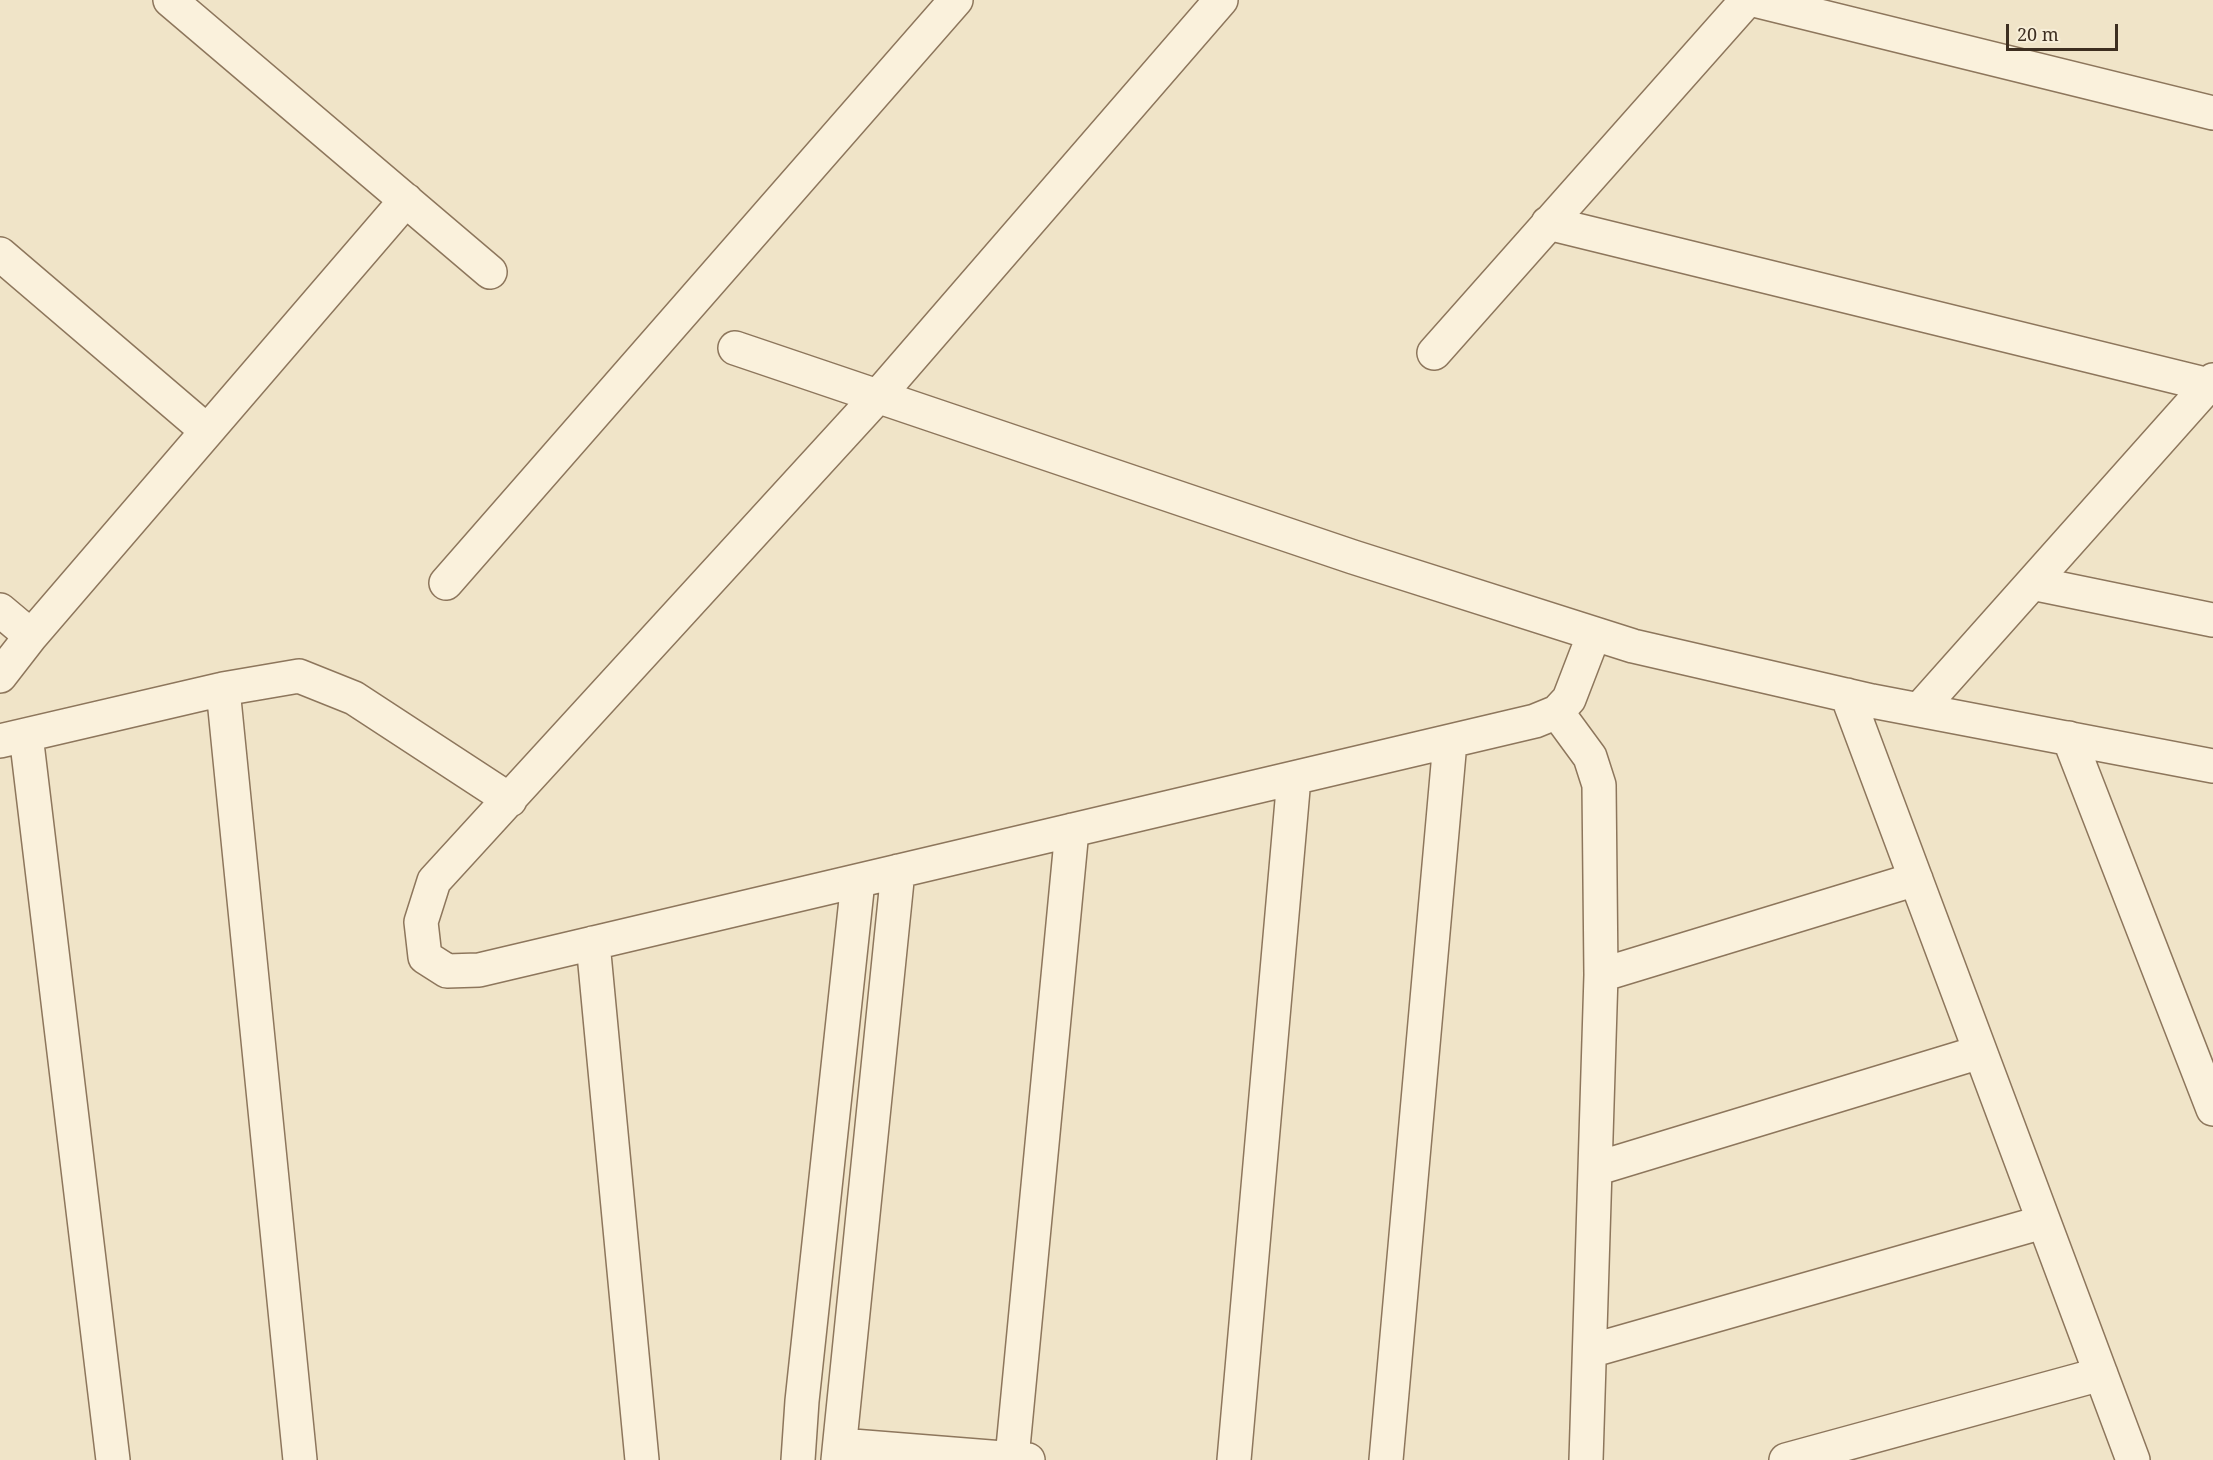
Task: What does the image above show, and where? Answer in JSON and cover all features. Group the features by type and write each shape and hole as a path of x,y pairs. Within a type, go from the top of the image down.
{"street":[{"path":"170,0 490,272"},
{"path":"446,584 956,0"},
{"path":"1221,0 878,396 434,881 421,922 425,957 447,971 479,970 1535,722 1557,712 1569,699 1594,634"},
{"path":"1434,353 1747,0"},
{"path":"1754,0 2213,113"},
{"path":"0,676 31,636 406,200"},
{"path":"1548,223 2211,383 1919,710"},
{"path":"0,254 207,431"},
{"path":"735,348 1353,557 1633,646 1919,710 2213,766"},
{"path":"2032,584 2213,620"},
{"path":"0,609 31,636"},
{"path":"113,1460 13,738 223,690 299,676 354,698 510,800"},
{"path":"223,690 300,1460"},
{"path":"1847,695 2133,1460"},
{"path":"1557,712 1590,757 1599,785 1601,975 1586,1460"},
{"path":"2069,738 2213,1108"},
{"path":"1386,1460 1450,742"},
{"path":"1234,1460 1294,778"},
{"path":"898,871 839,1452 1020,1459 1072,830"},
{"path":"1601,975 1916,879"},
{"path":"798,1460 858,881"},
{"path":"593,943 642,1460"},
{"path":"1595,1169 1980,1052"},
{"path":"1590,1351 2043,1222"},
{"path":"1786,1460 2101,1374"}]}
